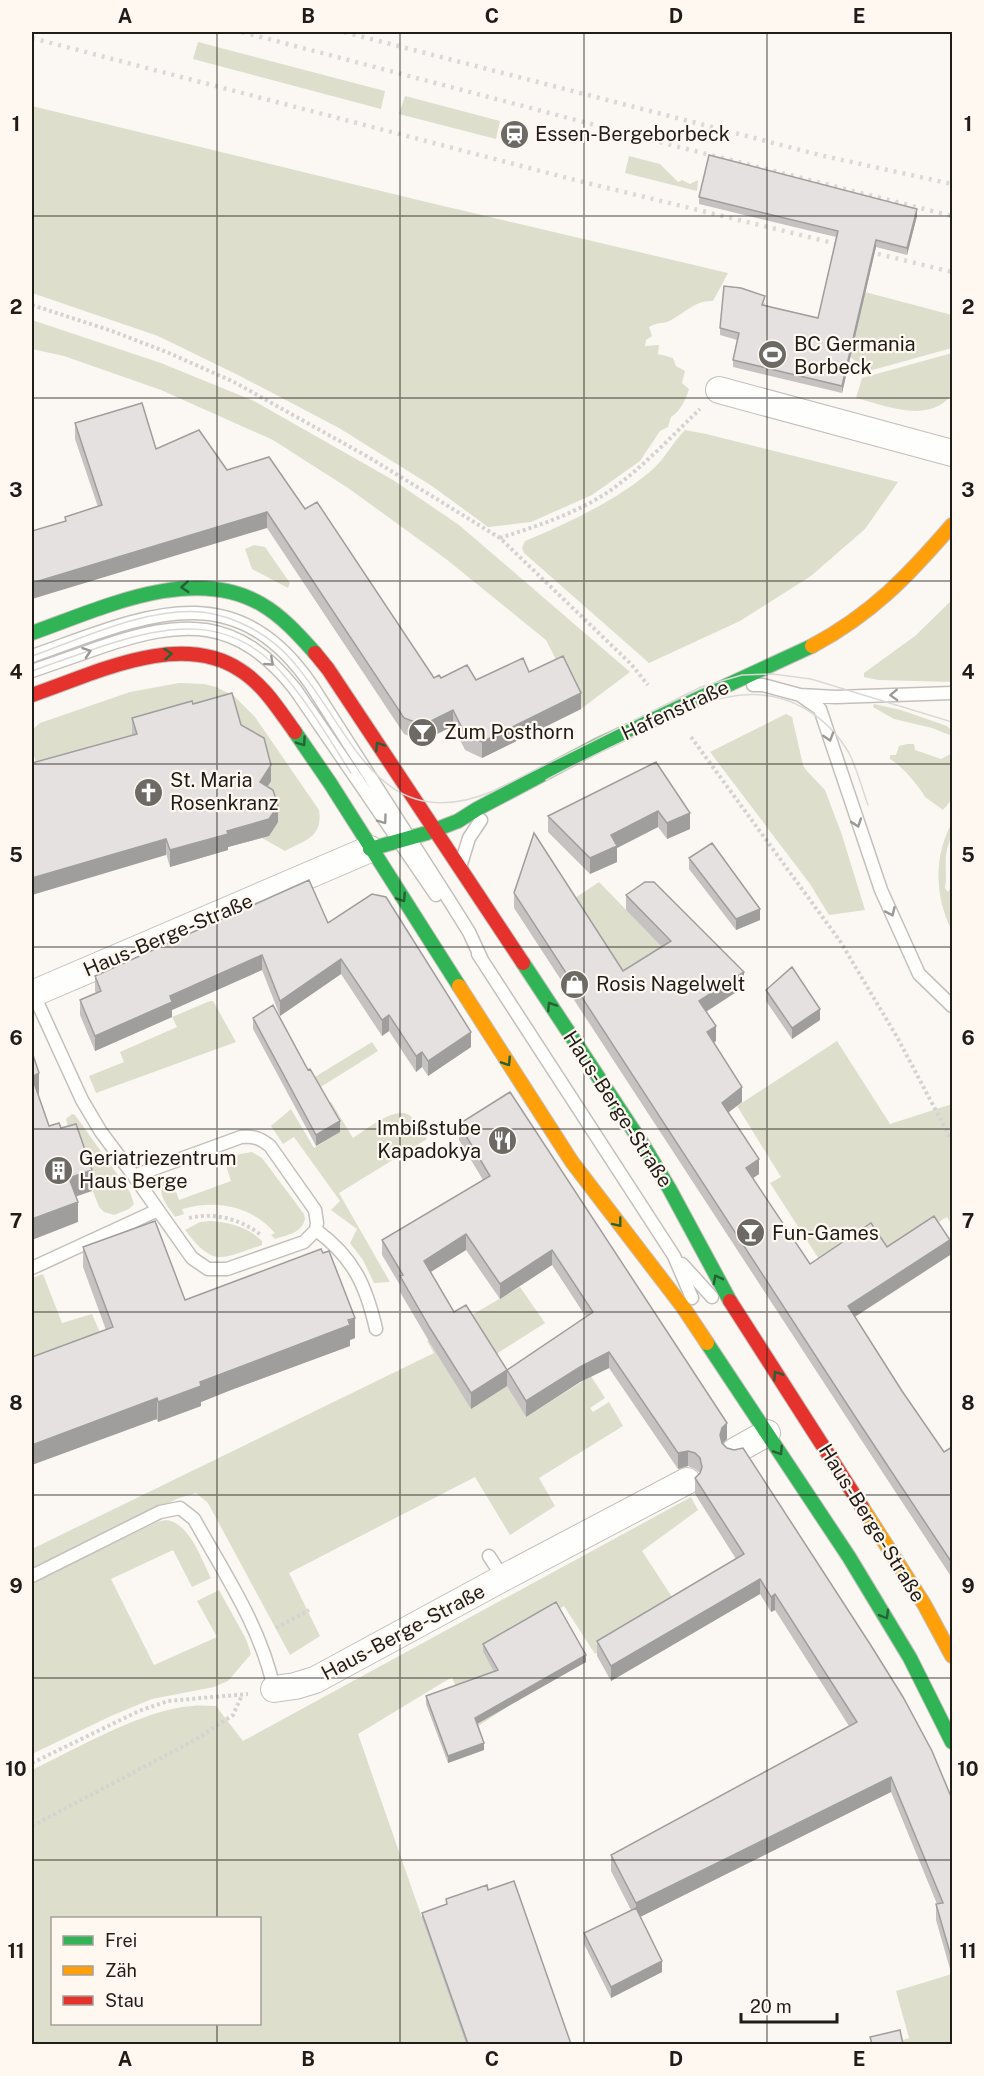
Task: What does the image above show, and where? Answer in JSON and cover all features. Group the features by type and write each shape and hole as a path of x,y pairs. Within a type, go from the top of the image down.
{"main road":[{"name":"Hafenstraße","path":"370,849 434,830 472,815 477,809 500,796 670,710 813,646 861,617 905,578 952,525"},
{"name":"Haus-Berge-Straße","path":"32,633 157,591 202,586 242,595 270,610 291,626 311,646 434,830 453,869 645,1148 673,1195 723,1290 918,1595 952,1656"},
{"name":"Haus-Berge-Straße","path":"32,694 120,664 158,655 195,654 217,658 242,671 267,693 330,783 370,849 572,1162 682,1307 724,1367 872,1592 924,1683 952,1742"}],"street":[{"path":"719,390 952,453"},
{"name":"Haus-Berge-Straße","path":"32,993 370,849"},
{"path":"735,1451 767,1433"},
{"name":"Haus-Berge-Straße","path":"274,1689 315,1680 687,1481"}],"lane":[{"path":"32,656 125,624 161,615 203,612 240,623 274,643 296,664 465,938 482,960"},
{"path":"32,671 133,636 164,629 206,630 236,639 264,657 282,673 449,900"},
{"path":"728,685 763,685 800,695 836,697 952,693"},
{"path":"800,695 820,709 881,890 919,974 952,1006"},
{"path":"482,960 462,908 453,869 477,824 500,796"},
{"path":"472,815 464,828 453,869 449,900 456,922 674,1256 724,1367"},
{"path":"32,993 82,1100 102,1132 192,1258 208,1269 227,1269 304,1242 316,1230 315,1210 270,1146 259,1138 241,1137 134,1176"},
{"path":"32,1268 158,1209"},
{"path":"316,1230 340,1249 356,1269 368,1298 376,1329"},
{"path":"674,1256 758,1347"},
{"path":"32,1576 160,1512 180,1508 194,1519 259,1637 269,1663 274,1689"},
{"path":"489,1556 503,1578"}],"path":[{"path":"32,305 141,342 234,382 361,453 500,538 631,664 670,710"},
{"path":"500,538 561,516 610,490 634,471 719,390"},
{"path":"688,733 840,940 897,1037 952,1141"},
{"path":"169,1226 195,1217 214,1216 234,1220 259,1234 272,1253"},
{"path":"259,1637 309,1610"},
{"path":"32,1763 139,1711 168,1701 243,1695 274,1689"},
{"path":"32,1826 195,1740 232,1715 243,1695"}],"green space":[{"path":"198,42 385,91 381,109 193,59"},
{"path":"405,96 500,121 496,139 399,114"},
{"path":"32,106 728,273 713,301 697,304 670,321 649,327 652,336 646,340 645,346 659,345 658,354 673,358 676,366 685,371 682,383 689,389 686,397 671,417 668,427 660,431 640,461 592,495 531,522 488,527 432,486 339,428 240,376 158,336 32,293"},
{"path":"629,156 660,164 678,182 682,180 690,184 698,180 697,191 625,173"},
{"path":"865,292 952,315 952,348 869,371 850,357"},
{"path":"32,320 161,363 254,401 393,480 459,525 630,672 581,709 546,640 446,559 348,488 273,440 161,390 64,356 32,349"},
{"path":"952,353 952,395 942,404 919,411 894,408 856,398 862,378"},
{"path":"685,430 898,482 865,529 811,576 740,621 649,663 524,553 522,548 525,541 592,510 624,491 657,465"},
{"path":"254,545 265,547 290,583 288,588 252,569 245,549"},
{"path":"952,600 952,682 878,680 864,677 864,673 915,636"},
{"path":"179,683 216,687 234,696 255,717 319,810 320,819 316,832 285,851 262,838 269,836 155,728 132,734 136,750 41,778 32,750 32,730 40,723 130,692"},
{"path":"874,704 901,710 947,726 952,729 952,736 932,728 894,719 873,707"},
{"path":"786,714 792,717 803,765 825,790 842,835 865,910 829,915 810,884 710,752"},
{"path":"914,744 915,750 941,759 952,753 952,799 943,810 925,797 909,776 890,759 890,755 896,755 899,746"},
{"path":"952,823 946,855 945,888 948,892 952,885 952,931 942,905 938,877 942,849"},
{"path":"599,882 671,956 634,1004 569,902"},
{"path":"213,1001 236,1042 96,1093 89,1076 124,1062 120,1052 177,1027 172,1017"},
{"path":"837,1041 890,1124 952,1104 952,1225 947,1217 883,1255 824,1267 770,1183 781,1177 737,1106"},
{"path":"372,1042 378,1051 316,1090 310,1080"},
{"path":"331,1102 353,1138 388,1116 403,1113 414,1120 427,1139 339,1193 390,1282 374,1283 363,1260 350,1243 357,1229 331,1210 340,1201 294,1137 283,1144 271,1126 291,1109 314,1148 340,1132 325,1105"},
{"path":"72,1114 75,1115 130,1192 134,1204 129,1209 114,1215 104,1212 99,1207 68,1127 66,1119"},
{"path":"252,1152 262,1158 304,1214 305,1219 301,1227 289,1235 275,1239 271,1235 275,1233 255,1216 233,1207 220,1205 182,1209 184,1214 175,1217 162,1194 162,1184 165,1179 171,1178 179,1200 231,1181 224,1159"},
{"path":"200,1222 231,1224 244,1229 257,1236 262,1241 262,1245 227,1256 211,1255 185,1230"},
{"path":"43,1274 62,1323 92,1314 101,1335 32,1362 32,1278"},
{"path":"520,1287 545,1323 490,1358 526,1417 591,1376 605,1398 590,1408 593,1412 609,1402 623,1426 539,1478 555,1506 510,1535 475,1477 289,1573 320,1636 290,1655 208,1503 196,1493 179,1498 32,1568 32,1549 434,1353 427,1341"},
{"path":"691,1497 698,1510 642,1551 678,1606 595,1654 564,1606 483,1652 512,1704 472,1730 452,1677 358,1734 466,2044 32,2044 32,1770 89,1741 153,1714 192,1706 216,1706 243,1741"},
{"path":"166,1520 182,1528 188,1535 211,1578 192,1587 173,1550 111,1579 154,1665 217,1637 197,1601 219,1590 246,1639 251,1654 228,1681 214,1687 152,1699 32,1754 32,1583 157,1522"},
{"path":"952,1974 952,2044 901,2044 900,2041 909,2038 896,1991"}],"building":[{"path":"709,155 917,209 907,248 876,240 842,386 733,360 739,333 720,328 724,286 741,288 765,296 762,305 818,318 838,231 699,197"},
{"path":"142,403 156,449 199,430 227,470 269,457 305,509 317,502 434,678 439,675 441,678 467,665 476,680 523,658 529,672 563,656 581,693 482,742 465,734 453,710 423,725 404,718 267,512 32,583 32,531 66,521 65,517 102,505 75,423"},
{"name":"St. Maria Rosenkranz","path":"232,693 241,725 264,738 271,765 260,782 273,790 278,806 269,819 227,831 228,834 170,850 166,839 32,878 32,763 137,734 132,718 192,701 193,704"},
{"path":"656,762 690,813 667,823 658,811 611,835 617,846 590,858 548,816"},
{"path":"534,833 623,971 671,941 626,895 645,882 654,882 744,972 699,1001 716,1026 707,1032 742,1087 722,1103 759,1159 746,1168 810,1264 871,1223 887,1247 934,1216 950,1240 848,1306 944,1452 952,1447 952,1563 514,893"},
{"path":"712,843 760,909 736,919 689,858"},
{"path":"309,880 328,923 372,894 386,897 471,1032 428,1061 422,1052 416,1056 389,1015 382,1020 341,959 280,1001 262,955 170,996 172,1002 95,1036 80,1000 101,991 95,976"},
{"path":"792,967 820,1009 792,1028 766,990"},
{"path":"273,1005 308,1070 310,1069 340,1121 316,1135 253,1018"},
{"path":"32,1052 39,1073 32,1077"},
{"name":"Geriatriezentrum Haus Berge","path":"32,1077 49,1126 59,1123 61,1128 76,1124 92,1170 69,1178 78,1202 32,1219"},
{"path":"510,1092 727,1423 720,1435 722,1443 734,1450 743,1448 903,1697 932,1751 952,1799 952,1960 936,1904 943,1903 891,1777 636,1903 611,1855 857,1722 775,1594 771,1597 760,1579 611,1666 597,1641 744,1554 695,1478 702,1467 700,1458 688,1451 678,1453 609,1352 580,1367 526,1401 507,1370 471,1393 430,1328 382,1240 490,1176 459,1124","holes":["466,1234 500,1284 552,1250 593,1312 507,1370 466,1305 454,1312 424,1261"]},
{"path":"155,1221 185,1300 321,1249 323,1253 329,1251 355,1318 348,1320 350,1325 200,1382 201,1386 158,1402 157,1398 32,1445 32,1357 113,1327 83,1247"},
{"path":"556,1602 586,1655 475,1718 484,1743 448,1756 426,1696 498,1670 483,1644"},
{"path":"514,1881 571,2044 468,2044 422,1913 447,1904 446,1899 487,1885 488,1890"},
{"path":"636,1908 662,1961 611,1987 584,1933"},
{"path":"900,2030 903,2044 872,2044 870,2037"}],"tram line":[{"path":"32,656 116,625 159,614 202,612 226,617 260,633 280,648 310,684 349,742 370,768 393,788 420,800 453,802 493,791 701,687 742,675 773,674 811,679 952,722"},
{"path":"32,671 100,647 149,633 196,629 218,632 240,640 261,653 281,672 309,708 351,773"},
{"path":"546,780 700,705 741,695 762,695 783,699 804,708 830,728 849,753 868,805"}],"railway":[{"path":"242,32 952,216"},
{"path":"344,32 824,156 952,184"},
{"path":"32,38 575,180 952,272"}],"traffic: fast":[{"path":"32,633 146,594 176,589 206,588 234,593 261,604 283,620 315,653"},
{"path":"370,849 427,833 458,821 598,745 812,646"},
{"path":"295,732 459,986"},
{"path":"523,963 645,1148 730,1301"},
{"path":"707,1343 849,1557 910,1658 952,1742"}],"traffic: slow":[{"path":"812,646 853,621 888,593 952,525"},
{"path":"459,986 572,1162 683,1307 707,1343"},
{"path":"862,1507 924,1604 952,1656"}],"traffic: jam":[{"path":"315,653 328,669 523,963"},
{"path":"32,695 109,667 164,655 190,654 216,659 249,676 270,698 295,732"},
{"path":"730,1301 862,1507"}],"place":[{"name":"Essen-Bergeborbeck","path":"514,134"},
{"name":"BC Germania Borbeck","path":"773,355"},
{"name":"Zum Posthorn","path":"423,732"},
{"name":"St. Maria Rosenkranz","path":"149,792"},
{"name":"Rosis Nagelwelt","path":"575,984"},
{"name":"Imbißstube Kapadokya","path":"502,1140"},
{"name":"Geriatriezentrum Haus Berge","path":"58,1170"},
{"name":"Fun-Games","path":"751,1233"}]}
